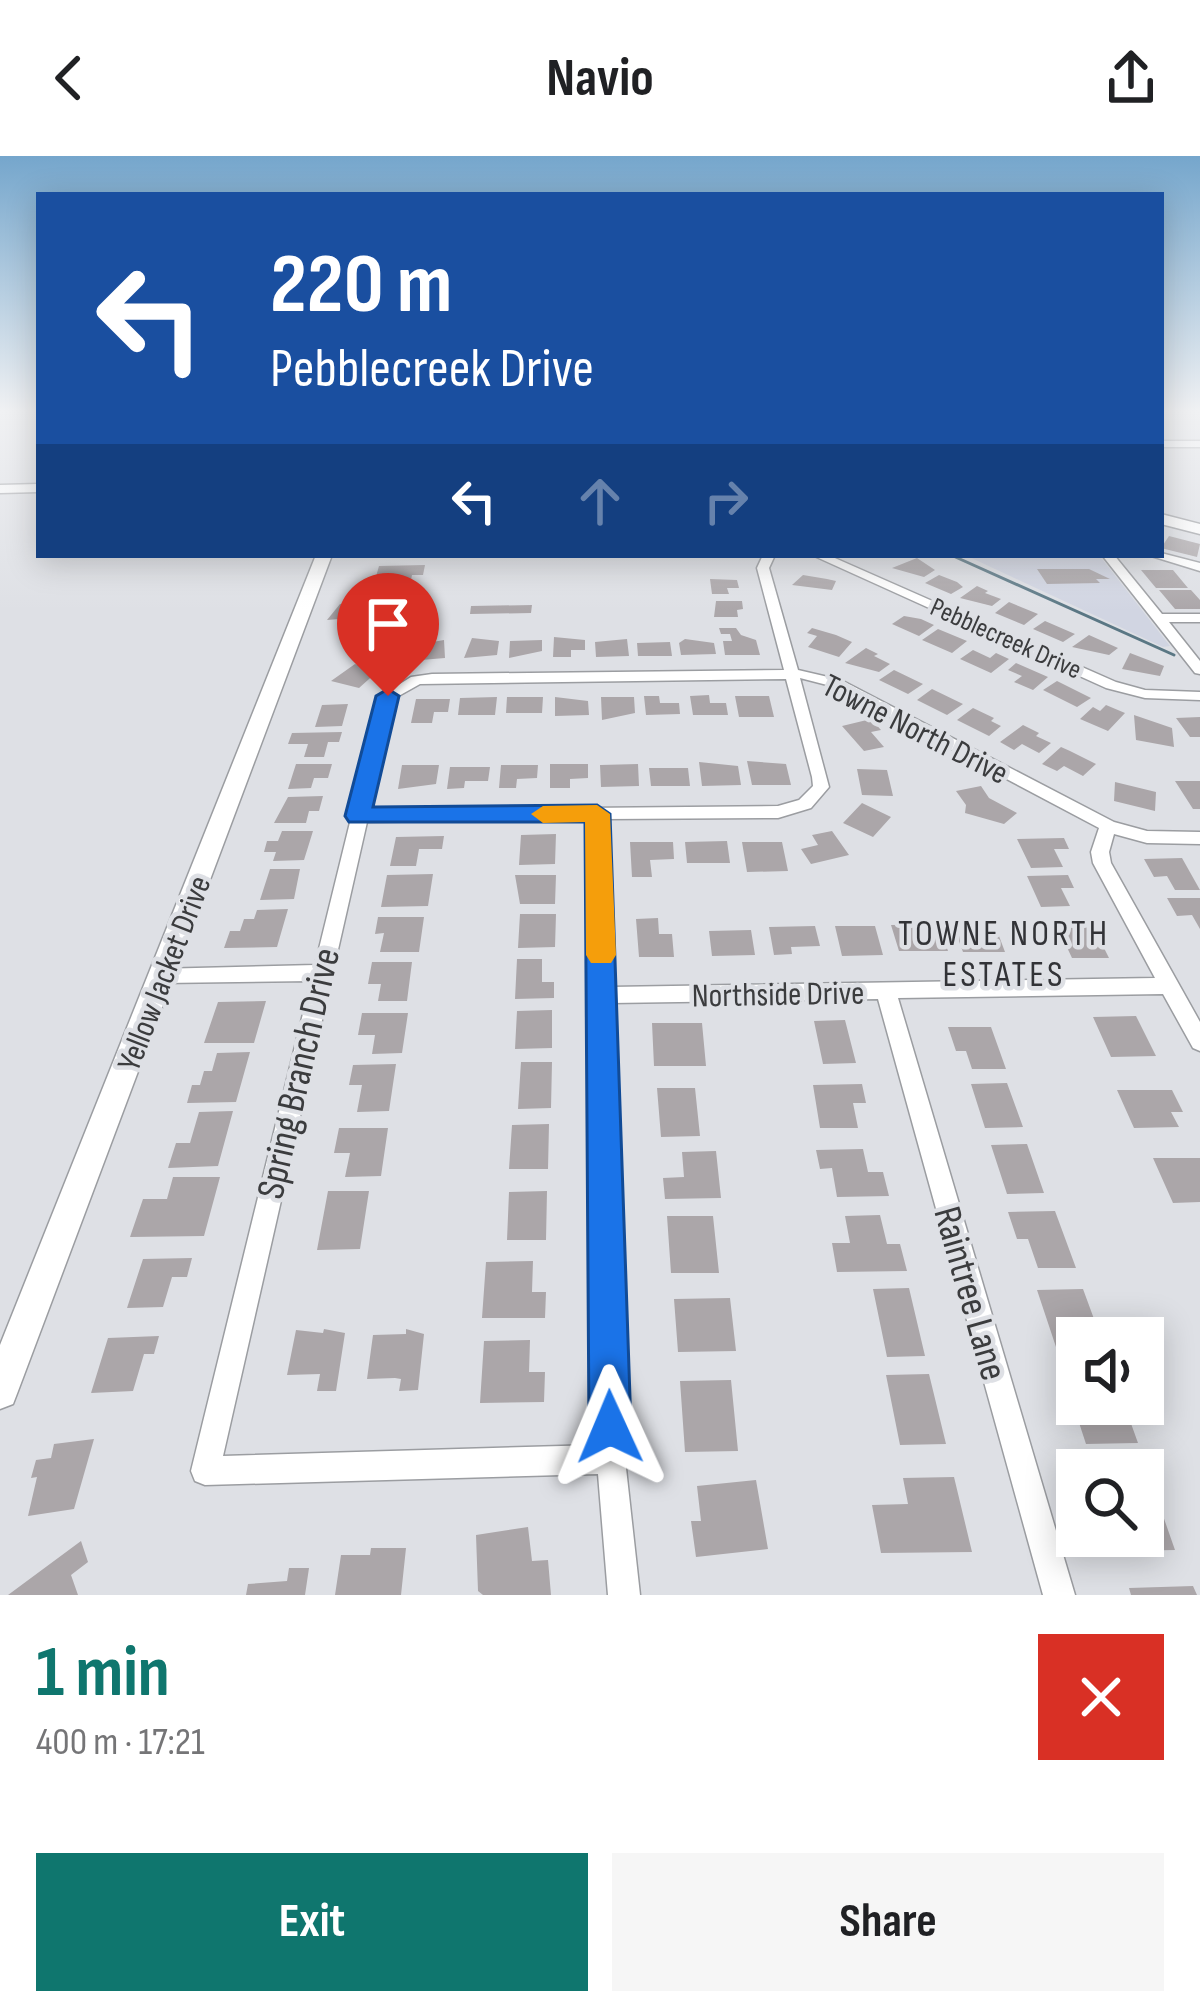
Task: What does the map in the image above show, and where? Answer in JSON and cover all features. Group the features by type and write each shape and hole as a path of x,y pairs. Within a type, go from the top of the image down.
{"street":[{"path":"0,489 36,488"},
{"path":"1164,520 1200,529"},
{"name":"Yellow Jacket Drive","path":"0,1391 323,558"},
{"path":"358,816 778,812 815,796 820,777 763,568 768,558"},
{"name":"Pebblecreek Drive","path":"825,558 1111,685 1145,694 1200,696"},
{"path":"1110,558 1200,670"},
{"path":"1163,558 1198,569"},
{"path":"1158,618 1200,618"},
{"name":"Towne North Drive","path":"404,685 432,678 792,674 836,683 1108,826 1148,837 1200,838"},
{"name":"Spring Branch Drive","path":"404,685 385,703 205,1471 611,1459"},
{"path":"597,814 611,1459 624,1595"},
{"path":"1108,826 1100,852 1102,862 1200,1042"},
{"path":"163,975 321,973"},
{"name":"Northside Drive","path":"602,995 1170,986"},
{"name":"Raintree Lane","path":"886,992 1058,1595"}],"shaded area":[{"path":"971,558 1101,558 1170,646 1163,647"}],"building":[{"path":"1169,536 1200,544 1197,557 1164,549"},
{"path":"917,558 935,570 924,577 892,568"},
{"path":"425,565 423,575 412,575 411,580 375,580 379,566"},
{"path":"1037,569 1089,569 1110,579 1047,584"},
{"path":"1141,570 1173,570 1188,588 1156,588"},
{"path":"803,575 836,581 832,590 792,585"},
{"path":"939,575 963,587 951,594 925,583"},
{"path":"710,579 737,580 739,588 727,588 729,594 712,594"},
{"path":"977,586 1001,599 992,606 960,598"},
{"path":"1159,590 1191,590 1200,600 1200,609 1175,609"},
{"path":"716,601 742,601 743,609 737,610 738,617 714,617"},
{"path":"1009,602 1038,614 1024,625 995,613"},
{"path":"340,604 364,604 363,617 327,620"},
{"path":"532,605 531,613 470,614 471,606"},
{"path":"904,616 934,625 919,636 892,624"},
{"path":"1045,621 1075,634 1063,642 1033,629"},
{"path":"719,628 736,628 756,640 760,655 725,655 723,641 732,641"},
{"path":"812,628 852,642 839,657 808,647 817,636 807,633"},
{"path":"938,629 967,641 952,653 922,640"},
{"path":"1089,635 1118,648 1109,655 1072,647"},
{"path":"554,637 585,640 585,650 571,650 571,657 553,657"},
{"path":"472,638 499,641 497,655 464,658"},
{"path":"627,639 629,656 596,657 595,642"},
{"path":"685,639 714,643 716,654 681,655 679,643"},
{"path":"444,640 445,658 409,661 409,646"},
{"path":"542,640 542,651 509,658 510,641"},
{"path":"670,642 672,656 638,656 637,643"},
{"path":"866,648 890,664 879,672 845,663"},
{"path":"973,650 990,658 996,653 1009,659 991,673 960,659"},
{"path":"1130,653 1164,666 1160,676 1122,669"},
{"path":"1016,663 1048,677 1033,690 1014,682 1022,676 1008,670"},
{"path":"355,664 378,671 359,688 331,681"},
{"path":"894,670 923,684 908,694 879,680"},
{"path":"1057,681 1091,698 1077,707 1043,690"},
{"path":"932,689 963,704 947,715 917,700"},
{"path":"709,695 710,703 726,703 728,715 693,715 690,696"},
{"path":"644,696 659,696 660,703 679,703 680,714 646,715"},
{"path":"735,696 769,696 774,717 739,717"},
{"path":"497,697 495,715 458,715 460,698"},
{"path":"507,697 543,697 542,713 506,713"},
{"path":"555,697 588,701 589,715 555,716"},
{"path":"601,697 634,697 635,713 602,720"},
{"path":"416,699 450,699 448,712 434,712 432,723 411,723"},
{"path":"348,704 342,726 315,727 322,705"},
{"path":"1106,705 1125,713 1108,731 1080,719 1093,707 1100,711"},
{"path":"973,708 1001,726 989,736 957,720"},
{"path":"1134,715 1172,728 1174,747 1136,740"},
{"path":"1200,717 1200,737 1190,737 1176,718"},
{"path":"871,719 881,730 871,732 884,747 864,751 842,726"},
{"path":"1023,725 1051,743 1039,753 1022,744 1014,750 1000,742"},
{"path":"342,732 339,742 328,742 324,757 304,757 308,744 288,744 292,733"},
{"path":"1061,747 1096,764 1083,776 1064,766 1057,771 1042,764"},
{"path":"747,761 786,764 791,785 752,785"},
{"path":"699,762 738,766 741,785 702,786"},
{"path":"296,764 332,764 328,778 314,778 311,788 288,789"},
{"path":"550,764 588,764 588,778 570,779 570,788 550,788"},
{"path":"638,764 639,786 601,787 600,765"},
{"path":"402,765 439,765 436,784 398,789"},
{"path":"501,765 538,765 537,778 517,779 516,788 499,788"},
{"path":"450,767 490,767 488,781 465,781 464,788 447,789"},
{"path":"649,768 688,768 690,786 651,786"},
{"path":"857,769 887,770 893,796 862,795"},
{"path":"1175,781 1200,781 1200,809 1193,809"},
{"path":"1115,782 1156,792 1155,811 1114,801"},
{"path":"981,786 989,798 1017,813 1004,824 965,813 966,805 956,791"},
{"path":"323,796 319,811 309,811 306,823 274,823 288,797"},
{"path":"862,803 891,817 873,837 843,823"},
{"path":"282,831 313,831 304,860 273,861 276,852 264,852 267,841 278,841"},
{"path":"832,831 849,855 811,864 801,849 818,845 812,835"},
{"path":"556,834 555,864 519,865 521,835"},
{"path":"444,836 442,849 419,849 416,866 390,866 396,837"},
{"path":"1064,838 1069,849 1054,849 1063,867 1031,868 1017,839"},
{"path":"727,841 730,863 687,863 685,842"},
{"path":"630,842 673,842 674,859 650,860 652,877 632,877"},
{"path":"742,842 782,842 788,871 747,872"},
{"path":"1182,858 1200,890 1175,890 1167,876 1154,877 1144,859"},
{"path":"270,869 300,869 294,899 260,900"},
{"path":"433,874 428,906 381,907 387,875"},
{"path":"515,875 556,875 555,904 520,904"},
{"path":"1068,875 1074,888 1061,888 1070,906 1041,907 1027,876"},
{"path":"1167,898 1200,898 1200,929 1192,915 1177,916"},
{"path":"288,909 277,947 224,948 230,931 240,931 244,919 254,919 257,910"},
{"path":"520,914 556,914 555,947 518,948"},
{"path":"378,917 424,917 419,952 380,952 384,933 375,934"},
{"path":"658,918 659,934 672,934 674,957 639,957 636,919"},
{"path":"939,924 948,951 899,951 891,925"},
{"path":"1056,924 1092,924 1109,958 1072,958"},
{"path":"815,926 820,946 791,947 792,954 774,955 769,927"},
{"path":"835,926 875,926 883,955 842,956"},
{"path":"954,928 996,928 1005,952 963,952"},
{"path":"751,930 755,955 712,956 709,931"},
{"path":"517,959 542,959 542,982 554,982 554,998 515,999"},
{"path":"372,962 412,962 407,1001 378,1001 381,984 368,984"},
{"path":"266,1001 254,1043 204,1043 218,1002"},
{"path":"552,1010 552,1048 515,1049 517,1011"},
{"path":"362,1013 408,1013 402,1053 372,1054 375,1035 358,1035"},
{"path":"1136,1016 1156,1056 1111,1057 1093,1017"},
{"path":"845,1020 856,1063 823,1064 814,1021"},
{"path":"652,1023 702,1023 706,1066 654,1066"},
{"path":"948,1027 991,1027 1006,1069 972,1069 966,1051 956,1051"},
{"path":"250,1052 236,1102 187,1103 192,1085 200,1085 204,1071 212,1071 217,1053"},
{"path":"521,1062 552,1062 551,1108 518,1109"},
{"path":"396,1064 389,1111 357,1112 362,1085 349,1085 353,1065"},
{"path":"1007,1083 1023,1127 985,1128 971,1084"},
{"path":"862,1084 866,1103 853,1103 858,1128 820,1128 813,1085"},
{"path":"657,1088 695,1088 700,1136 661,1137"},
{"path":"1117,1090 1172,1090 1183,1112 1171,1112 1179,1127 1134,1128"},
{"path":"233,1111 218,1166 168,1168 176,1143 190,1143 199,1112"},
{"path":"549,1124 548,1169 509,1169 512,1125"},
{"path":"339,1128 388,1128 381,1176 345,1177 350,1153 334,1153"},
{"path":"1027,1144 1044,1193 1007,1194 991,1145"},
{"path":"863,1149 868,1172 883,1172 889,1196 837,1197 832,1168 820,1169 816,1150"},
{"path":"716,1151 721,1198 665,1199 663,1178 684,1177 682,1152"},
{"path":"1153,1158 1200,1158 1200,1202 1173,1203"},
{"path":"173,1177 220,1177 204,1236 130,1237 143,1199 167,1199"},
{"path":"328,1191 369,1191 360,1249 317,1250"},
{"path":"547,1191 546,1240 507,1240 509,1192"},
{"path":"1055,1211 1076,1268 1038,1268 1028,1239 1017,1239 1008,1212"},
{"path":"880,1215 887,1244 900,1244 907,1271 837,1272 832,1243 850,1243 845,1216"},
{"path":"667,1216 713,1216 719,1273 671,1273"},
{"path":"192,1258 187,1277 172,1277 163,1307 127,1308 143,1259"},
{"path":"533,1261 532,1292 546,1292 545,1318 482,1318 486,1262"},
{"path":"909,1288 925,1356 887,1357 873,1289"},
{"path":"1083,1289 1093,1317 1056,1317 1056,1347 1037,1290"},
{"path":"730,1298 736,1351 678,1352 674,1299"},
{"path":"324,1329 345,1333 336,1391 317,1391 320,1374 287,1375 296,1330 323,1333"},
{"path":"406,1329 424,1334 418,1390 399,1391 401,1379 367,1379 373,1335 406,1334"},
{"path":"159,1336 154,1354 144,1354 133,1391 91,1393 108,1338"},
{"path":"530,1340 529,1372 545,1372 544,1402 480,1403 484,1341"},
{"path":"929,1374 946,1444 900,1445 886,1375"},
{"path":"731,1380 738,1451 685,1452 680,1381"},
{"path":"1080,1425 1132,1425 1138,1443 1086,1444"},
{"path":"94,1439 74,1509 28,1516 36,1460 51,1458 54,1444"},
{"path":"954,1477 972,1552 881,1553 872,1505 908,1504 903,1478"},
{"path":"756,1480 768,1549 696,1557 691,1521 701,1521 697,1486"},
{"path":"1164,1519 1175,1550 1164,1550"},
{"path":"528,1527 532,1561 548,1560 551,1595 483,1595 478,1591 476,1535"},
{"path":"81,1541 88,1562 71,1575 78,1595 8,1595"},
{"path":"371,1548 406,1548 401,1595 335,1595 341,1555 370,1555"},
{"path":"289,1568 309,1568 305,1595 246,1595 248,1584 287,1581"},
{"path":"1193,1586 1197,1595 1131,1595 1129,1588"}],"waterway":[{"path":"958,558 1174,655"}],"slow traffic":[{"path":"543,814 597,814 601,955"}],"district":[{"name":"TOWNE NORTH ESTATES","path":"1004,952"}],"route":[{"path":"388,696 358,816 597,814 610,1427"}]}
